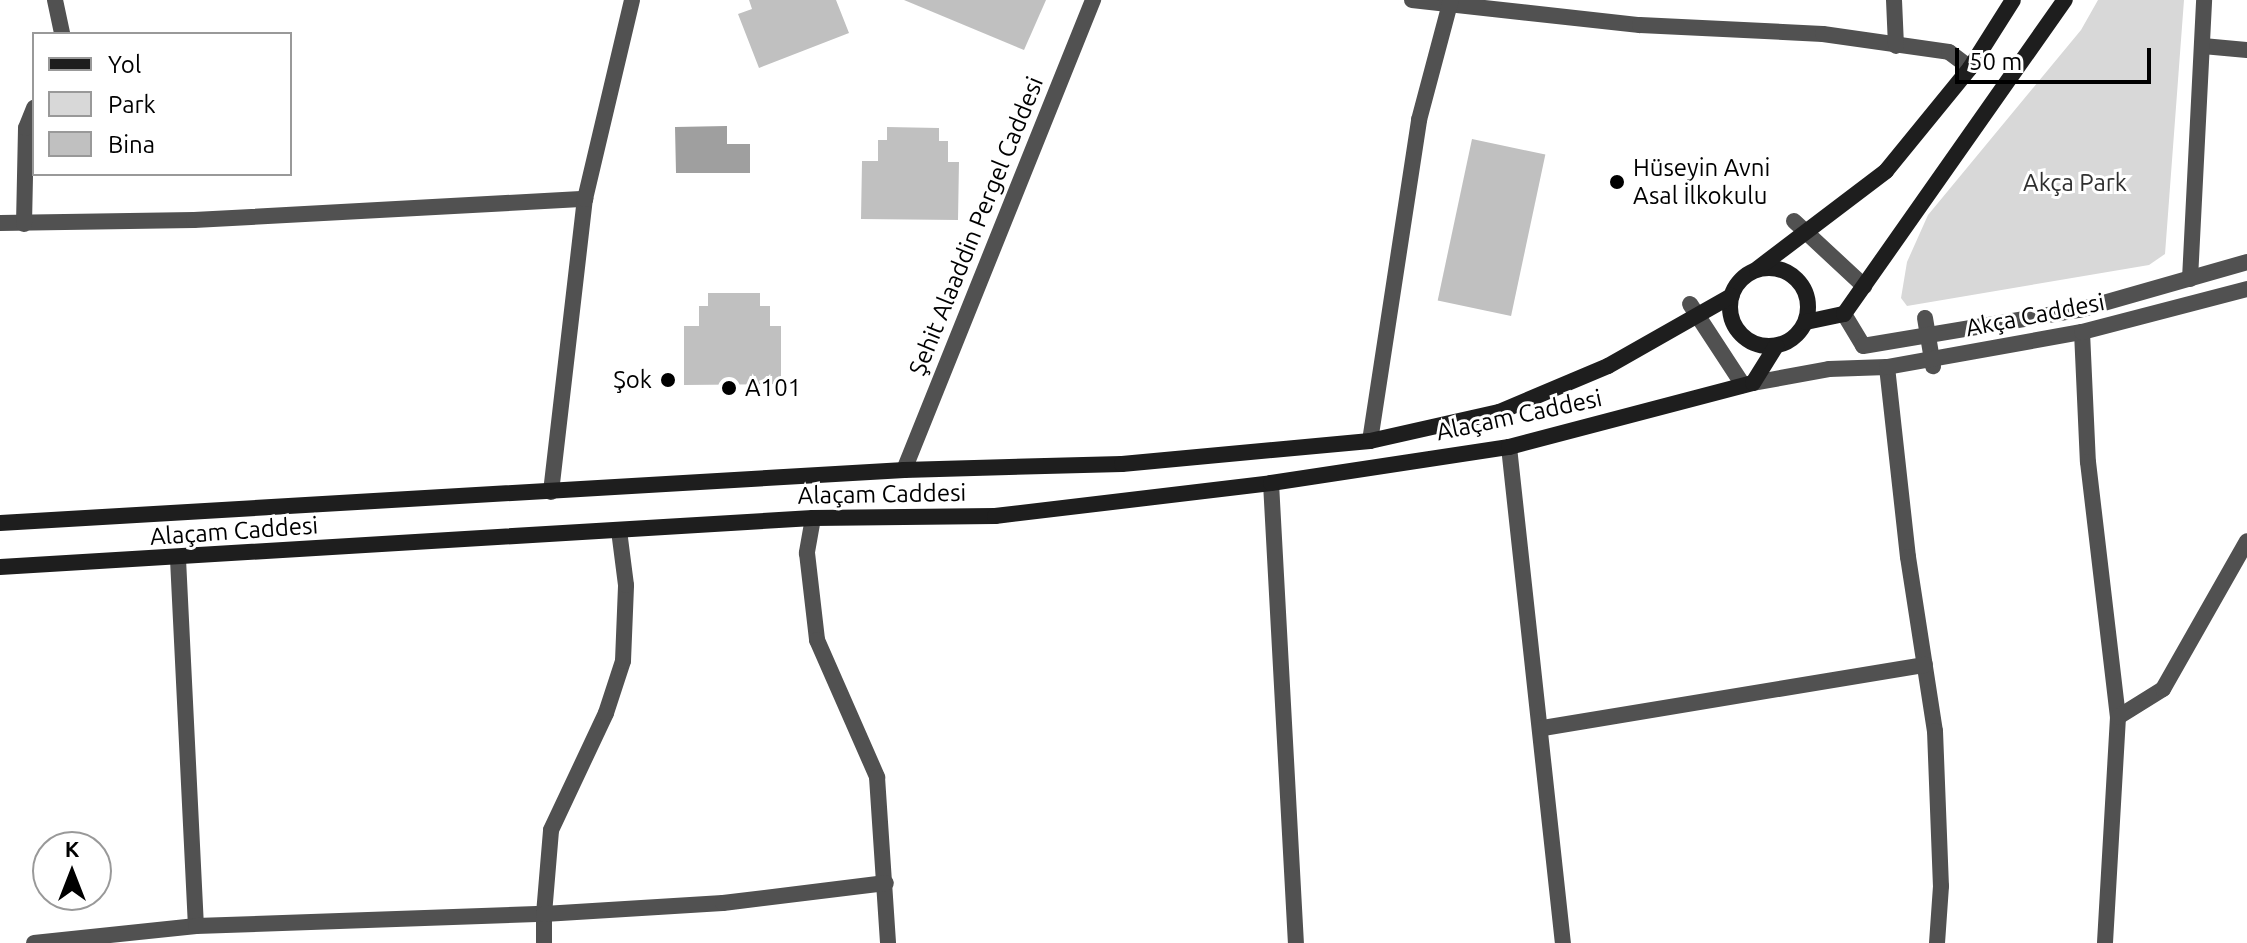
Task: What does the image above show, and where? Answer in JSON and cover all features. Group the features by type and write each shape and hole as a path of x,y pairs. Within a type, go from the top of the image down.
{"main road":[{"path":"2013,0 1970,68 1886,171 1800,226 1757,269 1746,275 1731,296 1730,309 1740,333 1763,346 1776,346 1788,341 1806,322 1844,314 2065,0"},
{"path":"1757,269 1783,270 1803,285 1808,297 1806,322"},
{"name":"Alaçam Caddesi","path":"0,523 904,470 1122,464 1370,441 1499,412 1608,366 1694,310 1731,296"},
{"path":"1748,384 1776,346"},
{"name":"Alaçam Caddesi","path":"0,567 178,559 813,518 995,516 1271,483 1509,447 1748,384"}],"street":[{"path":"55,0 62,32"},
{"path":"551,492 585,199 632,0"},
{"name":"Şehit Alaaddin Pergel Caddesi","path":"904,470 1093,0"},
{"path":"1412,0 1640,25 1823,34 1949,52 1970,68"},
{"path":"1894,0 1896,46"},
{"path":"2190,279 2204,0"},
{"path":"1370,441 1419,120 1451,2"},
{"path":"2203,46 2247,50"},
{"path":"24,224 26,128 32,113"},
{"path":"0,223 194,220 585,199"},
{"path":"1800,226 1864,286"},
{"name":"Akça Caddesi","path":"1844,314 1863,346 2079,310 2247,262"},
{"name":"Akça Caddesi","path":"1748,384 1829,369 1933,362 2082,332 2247,289"},
{"path":"1694,310 1748,384"},
{"path":"1925,318 1933,362"},
{"path":"2082,332 2088,462 2118,717 2105,943"},
{"path":"1887,367 1925,665 1940,827 1937,943"},
{"path":"1509,447 1543,728 1563,943"},
{"path":"1271,483 1296,943"},
{"path":"813,518 807,553 817,640 877,777 888,943"},
{"path":"544,943 551,830 606,713 623,661 626,585 619,530"},
{"path":"2118,717 2163,689 2247,541"},
{"path":"178,559 196,926"},
{"path":"1543,728 1925,665"},
{"path":"34,943 196,926 544,914 723,903 886,883"}],"green space":[{"name":"Akça Park","path":"2098,0 2184,0 2165,254 2149,265 1907,306 1901,298 1907,262 1928,215 2081,30"}],"shaded area":[{"path":"727,126 727,144 750,144 750,173 676,173 675,127"}],"building":[{"path":"749,0 836,0 849,33 759,68 738,14 752,9"},
{"path":"904,0 1046,0 1024,50"},
{"path":"887,127 939,128 939,141 948,141 948,162 959,162 958,220 861,219 862,161 878,161 878,140 887,140"},
{"path":"1472,139 1545,155 1511,316 1438,300"},
{"path":"708,293 760,293 760,306 770,306 770,326 781,326 781,384 684,385 684,326 699,326 699,306 708,306"}],"place":[{"name":"Hüseyin Avni Asal İlkokulu","path":"1617,182"},
{"name":"Şok","path":"668,380"},
{"name":"A101","path":"729,388"}]}
